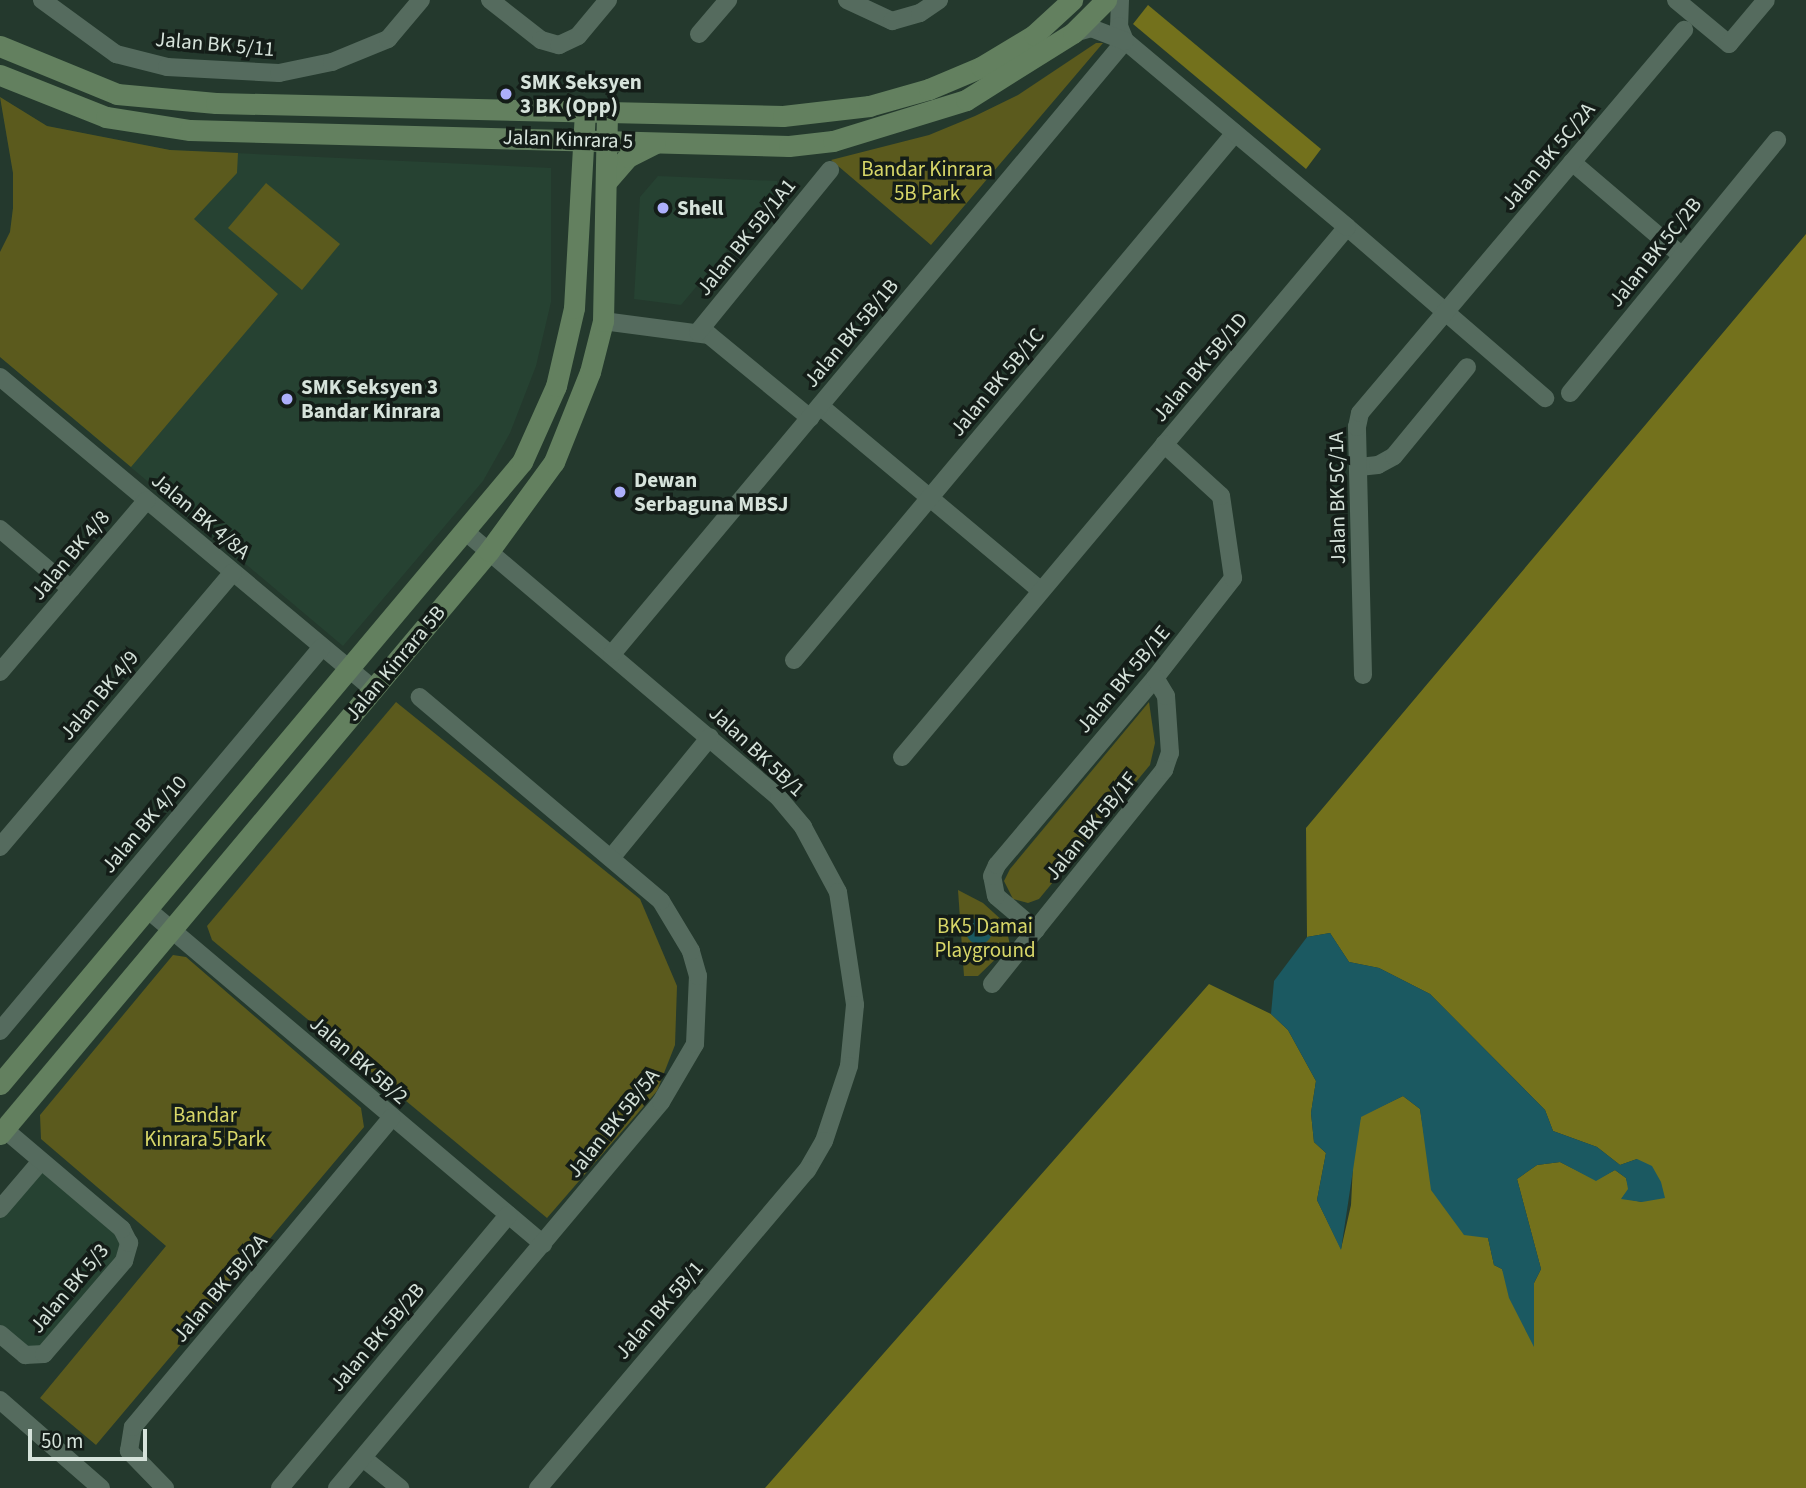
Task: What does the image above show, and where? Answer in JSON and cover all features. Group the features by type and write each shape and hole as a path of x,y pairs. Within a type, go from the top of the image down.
{"main road":[{"name":"Jalan Kinrara 5","path":"0,46 117,94 216,103 783,116 869,106 981,67 1034,35 1072,0"},
{"name":"Jalan Kinrara 5","path":"0,75 106,117 190,130 584,138 789,146 878,129 966,100 1073,33 1106,0"},
{"name":"Jalan Kinrara 5B","path":"0,1084 467,533 522,462 556,386 574,307 585,113"},
{"name":"Jalan Kinrara 5B","path":"2,1132 489,551 537,489 569,433 603,321 607,113"},
{"path":"534,137 567,157 581,179"},
{"path":"606,182 628,157 657,142"}],"street":[{"name":"Jalan BK 5/11","path":"42,0 116,54 167,67 279,73 332,62 388,39 421,0"},
{"path":"490,0 541,40 559,45 578,36 608,0"},
{"path":"699,34 728,0"},
{"path":"846,0 869,14 892,21 920,13 939,0"},
{"path":"1120,0 1119,26 1125,41"},
{"path":"1676,0 1729,44 1766,0"},
{"path":"1073,33 1091,28 1125,41 1447,311 1545,398"},
{"name":"Jalan BK 5C/2A","path":"1447,311 1684,30"},
{"name":"Jalan BK 5B/1B","path":"612,654 1125,41"},
{"name":"Jalan BK 5B/1C","path":"794,660 1235,133"},
{"name":"Jalan BK 5C/2B","path":"1570,393 1777,140"},
{"path":"1572,162 1681,255"},
{"name":"Jalan BK 5B/1A1","path":"698,332 830,170"},
{"name":"Jalan BK 5B/1D","path":"902,757 1347,227"},
{"name":"Jalan BK 5C/1A","path":"1363,675 1360,413 1447,311"},
{"path":"603,321 698,332 720,343 930,498 1041,591"},
{"path":"1359,467 1378,465 1394,456 1467,367"},
{"name":"Jalan BK 4/8A","path":"0,377 373,689"},
{"name":"Jalan BK 5B/1E","path":"1036,930 996,897 992,876 996,865 1156,678 1233,578 1221,496 1164,444"},
{"name":"Jalan BK 4/8","path":"0,673 147,500"},
{"path":"0,529 71,589"},
{"name":"Jalan BK 5B/1","path":"467,533 710,737 779,798 803,827 838,892 855,1004 849,1066 824,1141 807,1170 538,1488"},
{"name":"Jalan BK 4/9","path":"0,847 233,572"},
{"name":"Jalan BK 4/10","path":"0,1031 322,647"},
{"name":"Jalan BK 5B/1F","path":"992,984 1168,762 1166,696 1156,678"},
{"name":"Jalan BK 5B/5A","path":"337,1488 661,1102 695,1044 698,976 691,951 661,901 420,698"},
{"path":"611,858 710,737"},
{"name":"Jalan BK 5B/2","path":"147,909 543,1244"},
{"name":"Jalan BK 5B/2A","path":"165,1488 130,1451 133,1427 391,1118"},
{"name":"Jalan BK 5/3","path":"0,1334 25,1355 44,1354 128,1253 122,1229 2,1132"},
{"path":"0,1209 41,1161"},
{"name":"Jalan BK 5B/2B","path":"280,1488 508,1215"},
{"path":"0,1400 90,1485"},
{"path":"363,1458 400,1488"}],"shaded area":[{"path":"1148,5 1321,149 1306,169 1133,24"},
{"name":"SMK Seksyen 3 Bandar Kinrara","path":"0,97 47,126 170,150 551,168 551,302 536,366 510,433 483,481 343,646 0,357 0,252 10,232 13,173"},
{"path":"658,176 777,181 777,190 681,305 634,299 640,197"},
{"path":"1806,234 1806,1488 765,1488 1209,984 1271,1014 1288,1030 1316,1081 1311,1113 1314,1142 1326,1153 1317,1200 1341,1249 1351,1205 1354,1145 1361,1116 1403,1096 1420,1109 1425,1140 1488,1238 1494,1265 1502,1269 1534,1344 1534,1283 1541,1269 1517,1179 1537,1165 1560,1162 1596,1180 1615,1170 1626,1178 1629,1189 1622,1198 1642,1202 1637,1159 1620,1165 1597,1147 1553,1131 1545,1110 1430,994 1379,968 1349,962 1330,933 1307,937 1306,828"},
{"path":"42,1169 117,1233 122,1250 34,1353 0,1327 0,1217"}],"green space":[{"name":"Bandar Kinrara 5B Park","path":"1096,43 1103,43 931,245 831,160 929,135 975,116 1018,95"},
{"path":"0,97 47,126 170,150 238,153 237,173 194,219 278,294 131,467 0,357 0,252 10,232 13,173"},
{"path":"266,183 340,244 302,290 228,228"},
{"path":"396,702 640,899 677,986 675,1045 657,1091 547,1218 212,940 207,926"},
{"name":"BK5 Damai Playground","path":"1149,702 1155,743 1150,765 1039,899 1028,903 1013,899 1004,881 1010,869"},
{"name":"BK5 Damai Playground","path":"958,890 983,903 1005,923 1010,945 978,976 964,976"},
{"name":"Bandar Kinrara 5 Park","path":"173,955 186,957 361,1108 364,1127 96,1445 40,1398 166,1246 41,1139 40,1115"}],"water":[{"path":"979,918 988,922 992,931 988,940 979,944 970,940 966,931 970,922"},
{"path":"1330,933 1349,962 1379,968 1430,994 1545,1110 1553,1131 1597,1147 1620,1165 1637,1159 1652,1166 1661,1182 1665,1198 1642,1202 1621,1199 1628,1189 1626,1178 1615,1170 1596,1181 1560,1162 1537,1165 1517,1179 1541,1269 1534,1283 1534,1347 1509,1298 1502,1269 1494,1265 1488,1238 1464,1235 1431,1190 1420,1109 1403,1096 1361,1117 1341,1250 1317,1200 1326,1153 1314,1142 1311,1113 1316,1081 1288,1030 1271,1014 1274,981 1307,937"}],"place":[{"name":"SMK Seksyen 3 BK (Opp)","path":"506,94"},
{"name":"Shell","path":"663,208"},
{"name":"SMK Seksyen 3 Bandar Kinrara","path":"287,399"},
{"name":"Dewan Serbaguna MBSJ","path":"620,492"}]}
